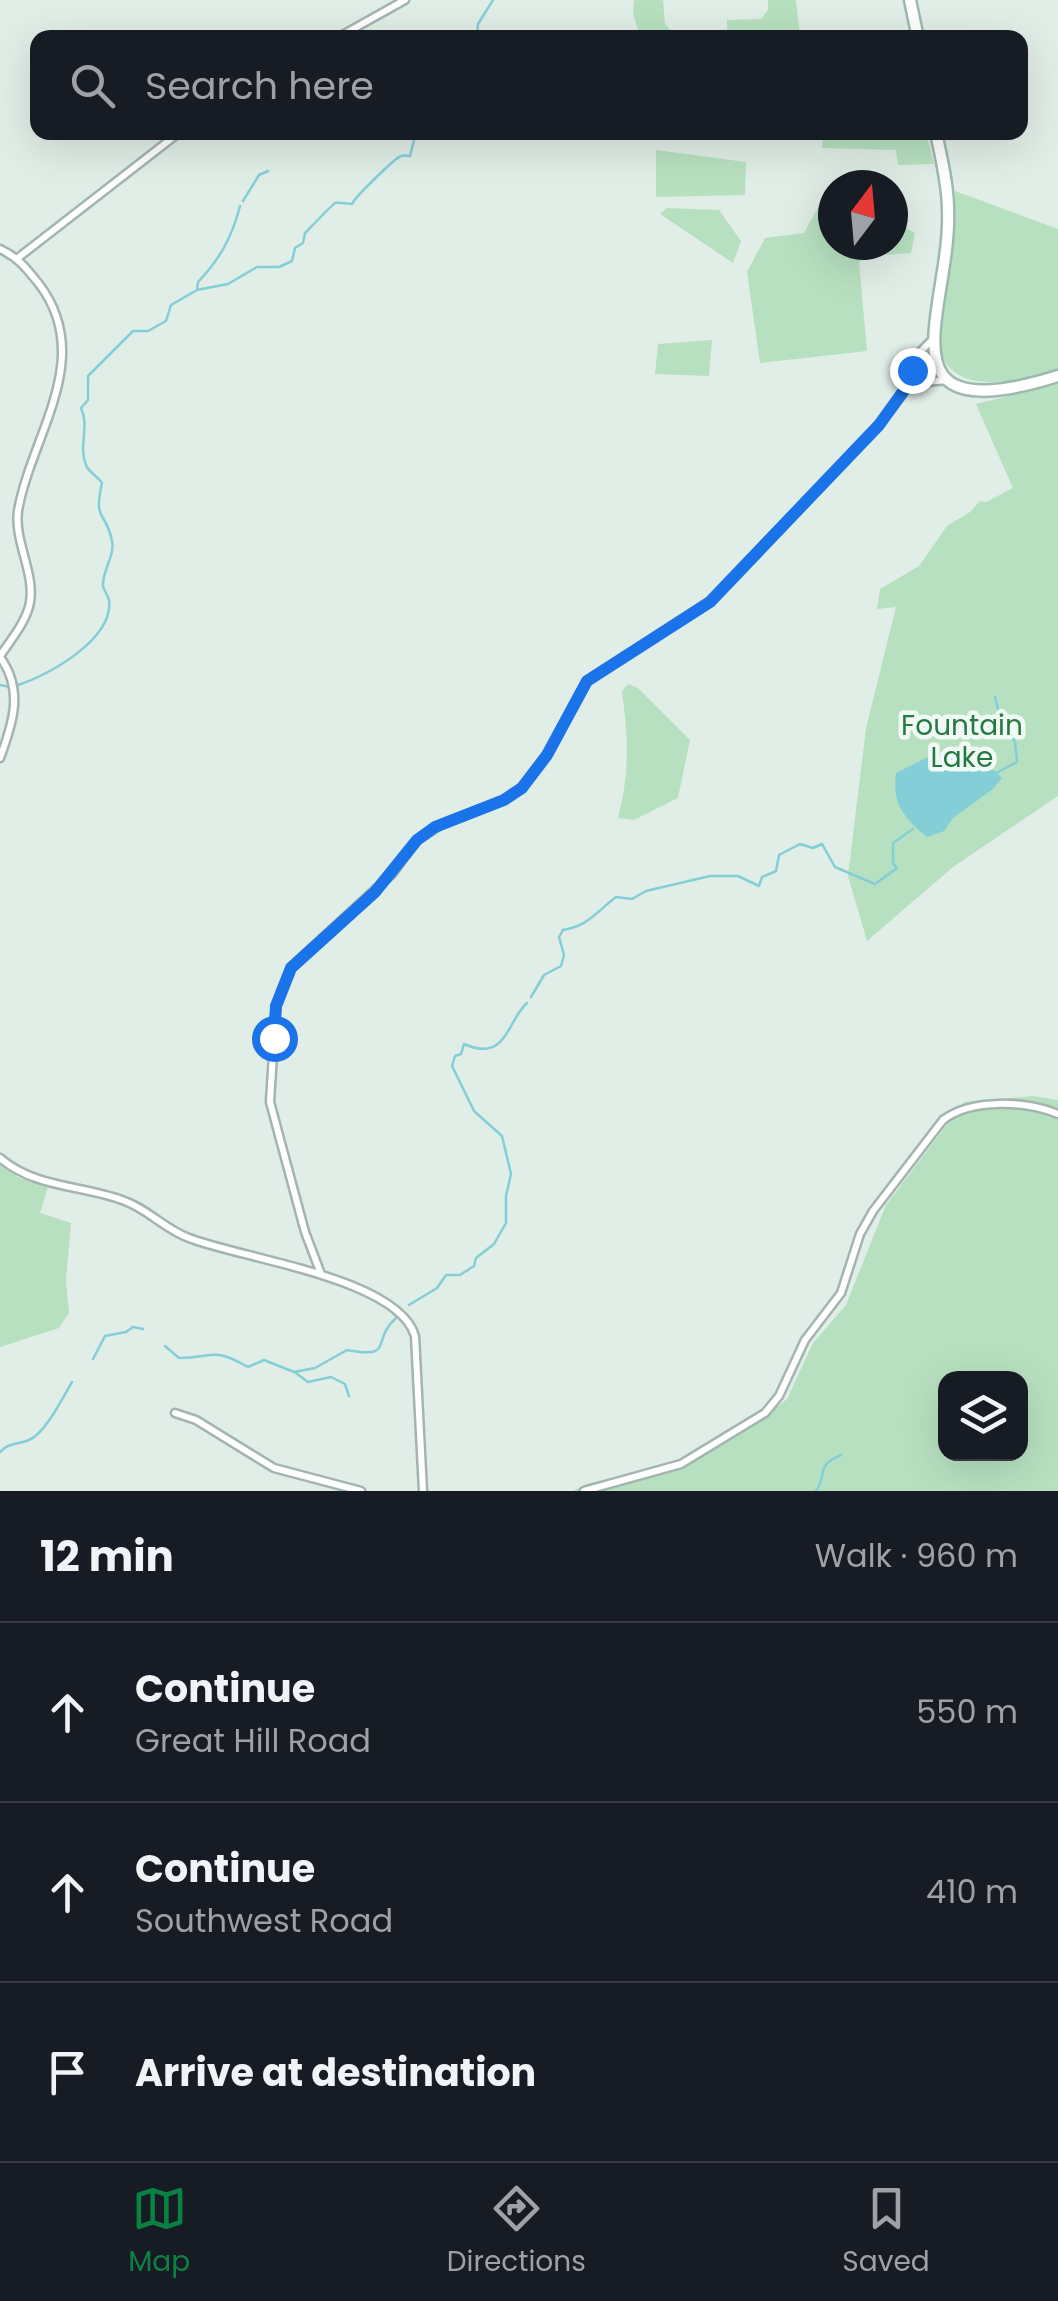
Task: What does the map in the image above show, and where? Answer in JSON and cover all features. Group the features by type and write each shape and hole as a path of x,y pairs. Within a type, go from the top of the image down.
{"main road":[{"path":"910,0 916,30"},
{"path":"937,140 948,210 932,340 936,364 949,380 982,389 1058,376"}],"street":[{"path":"351,30 405,0"},
{"path":"18,258 170,140"},
{"path":"0,249 18,258 56,312 61,355 54,404 18,510 30,602 0,657 9,670 15,697 11,726 0,758"},
{"path":"321,1274 304,1232 270,1102 276,1006 291,968 392,874 417,840 442,824 504,800 522,788 547,755 587,681 710,602 879,425 910,382 916,355 932,340"},
{"path":"910,382 949,380"},
{"path":"584,1491 681,1464 764,1413 780,1396 806,1340 841,1293 860,1234 873,1211 953,1112 999,1105 1036,1107 1058,1114"},
{"path":"0,1158 36,1180 128,1202 184,1237 321,1274 393,1305 410,1322 416,1344 421,1491"},
{"path":"175,1413 196,1420 274,1468 360,1491"}],"green space":[{"path":"634,0 663,0 665,24 670,30 638,30"},
{"path":"768,0 796,0 799,30 727,30 727,20 761,19 768,10"},
{"path":"823,140 928,140 934,164 898,165 896,150 822,148"},
{"path":"656,150 746,162 745,195 656,197"},
{"path":"955,191 1058,229 1058,369 988,382 971,380 945,362 938,344"},
{"path":"818,207 818,260 863,260 859,262 867,351 760,363 747,272 765,238 804,233"},
{"path":"667,208 719,210 741,241 733,263 660,214"},
{"path":"908,229 915,233 908,253"},
{"path":"712,340 709,376 655,374 658,344"},
{"name":"Fountain Lake","path":"1058,384 1058,796 953,867 867,941 848,876 866,728 896,607 877,609 880,589 919,566 947,526 980,501 986,502 1013,488 976,404"},
{"path":"628,684 638,688 690,740 678,798 634,820 618,818 627,755 622,691"},
{"path":"1033,1096 1058,1100 1058,1491 573,1491 586,1484 690,1459 787,1399 813,1343 846,1305 886,1205 964,1102"},
{"path":"0,1165 19,1178 48,1187 40,1213 71,1223 66,1280 69,1313 59,1328 0,1347"}],"water":[{"path":"938,752 962,770 991,768 1002,778 953,818 944,831 927,837 901,809 896,773"}],"waterway":[{"path":"478,30 493,0"},
{"path":"18,685 77,653 91,641 108,614 109,600 103,580 112,541 100,511 102,483 87,468 83,450 81,408 88,400 88,376 133,331 148,331 166,321 171,305 197,290 228,284 257,267 279,267 292,261 305,233 333,204 352,204 397,158 410,156 414,140"},
{"path":"243,201 259,175 268,171"},
{"path":"197,290 198,282 224,247 240,206"},
{"path":"0,685 10,687"},
{"path":"995,697 1002,725 1015,742 1017,762 996,773"},
{"path":"531,997 544,975 561,966 564,955 559,937 563,930 585,922 616,897 632,899 646,891 710,876 738,876 759,886 762,877 776,871 779,855 800,844 813,848 822,844 835,867 875,884 897,868 893,863 893,843 913,829"},
{"path":"409,1305 437,1288 446,1275 460,1275 474,1266 476,1258 494,1244 506,1223 511,1174 502,1136 474,1111 452,1066 464,1044 478,1048 497,1044 527,1003"},
{"path":"165,1346 179,1358 219,1355 248,1367 264,1360 294,1372 315,1368 347,1350 377,1350 396,1318"},
{"path":"93,1359 105,1336 133,1327 143,1329"},
{"path":"296,1373 308,1382 331,1377 345,1384 349,1396"},
{"path":"0,1452 41,1431 72,1382"},
{"path":"816,1491 825,1466 841,1455"}],"route":[{"path":"274,1038 276,1006 291,968 375,892 417,840 435,827 504,800 522,788 547,755 587,681 710,602 879,425 910,382 912,370"}]}
